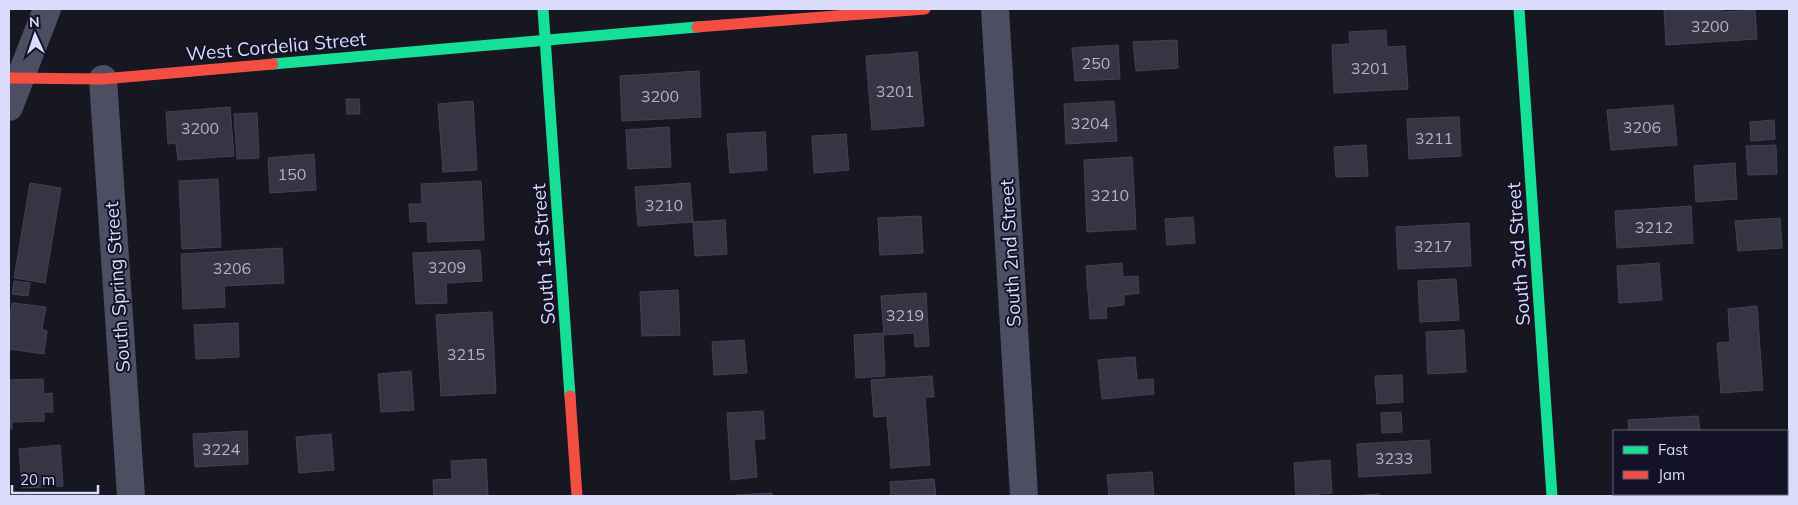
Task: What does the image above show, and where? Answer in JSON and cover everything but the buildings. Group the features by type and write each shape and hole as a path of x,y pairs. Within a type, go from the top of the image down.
{"street":[{"path":"9,107 14,78 46,9"},
{"name":"South 1st Street","path":"543,9 577,496"},
{"name":"West Cordelia Street","path":"14,78 103,79 545,39 925,9"},
{"name":"South 2nd Street","path":"995,9 1024,496"},
{"name":"South 3rd Street","path":"1519,9 1552,496"},
{"name":"South Spring Street","path":"103,79 131,496"}],"traffic: fast":[{"path":"543,9 570,396"},
{"path":"1519,9 1552,496"},
{"path":"273,64 697,27"}],"traffic: jam":[{"path":"697,27 925,9"},
{"path":"9,78 103,79 273,64"},
{"path":"570,396 577,496"}]}
